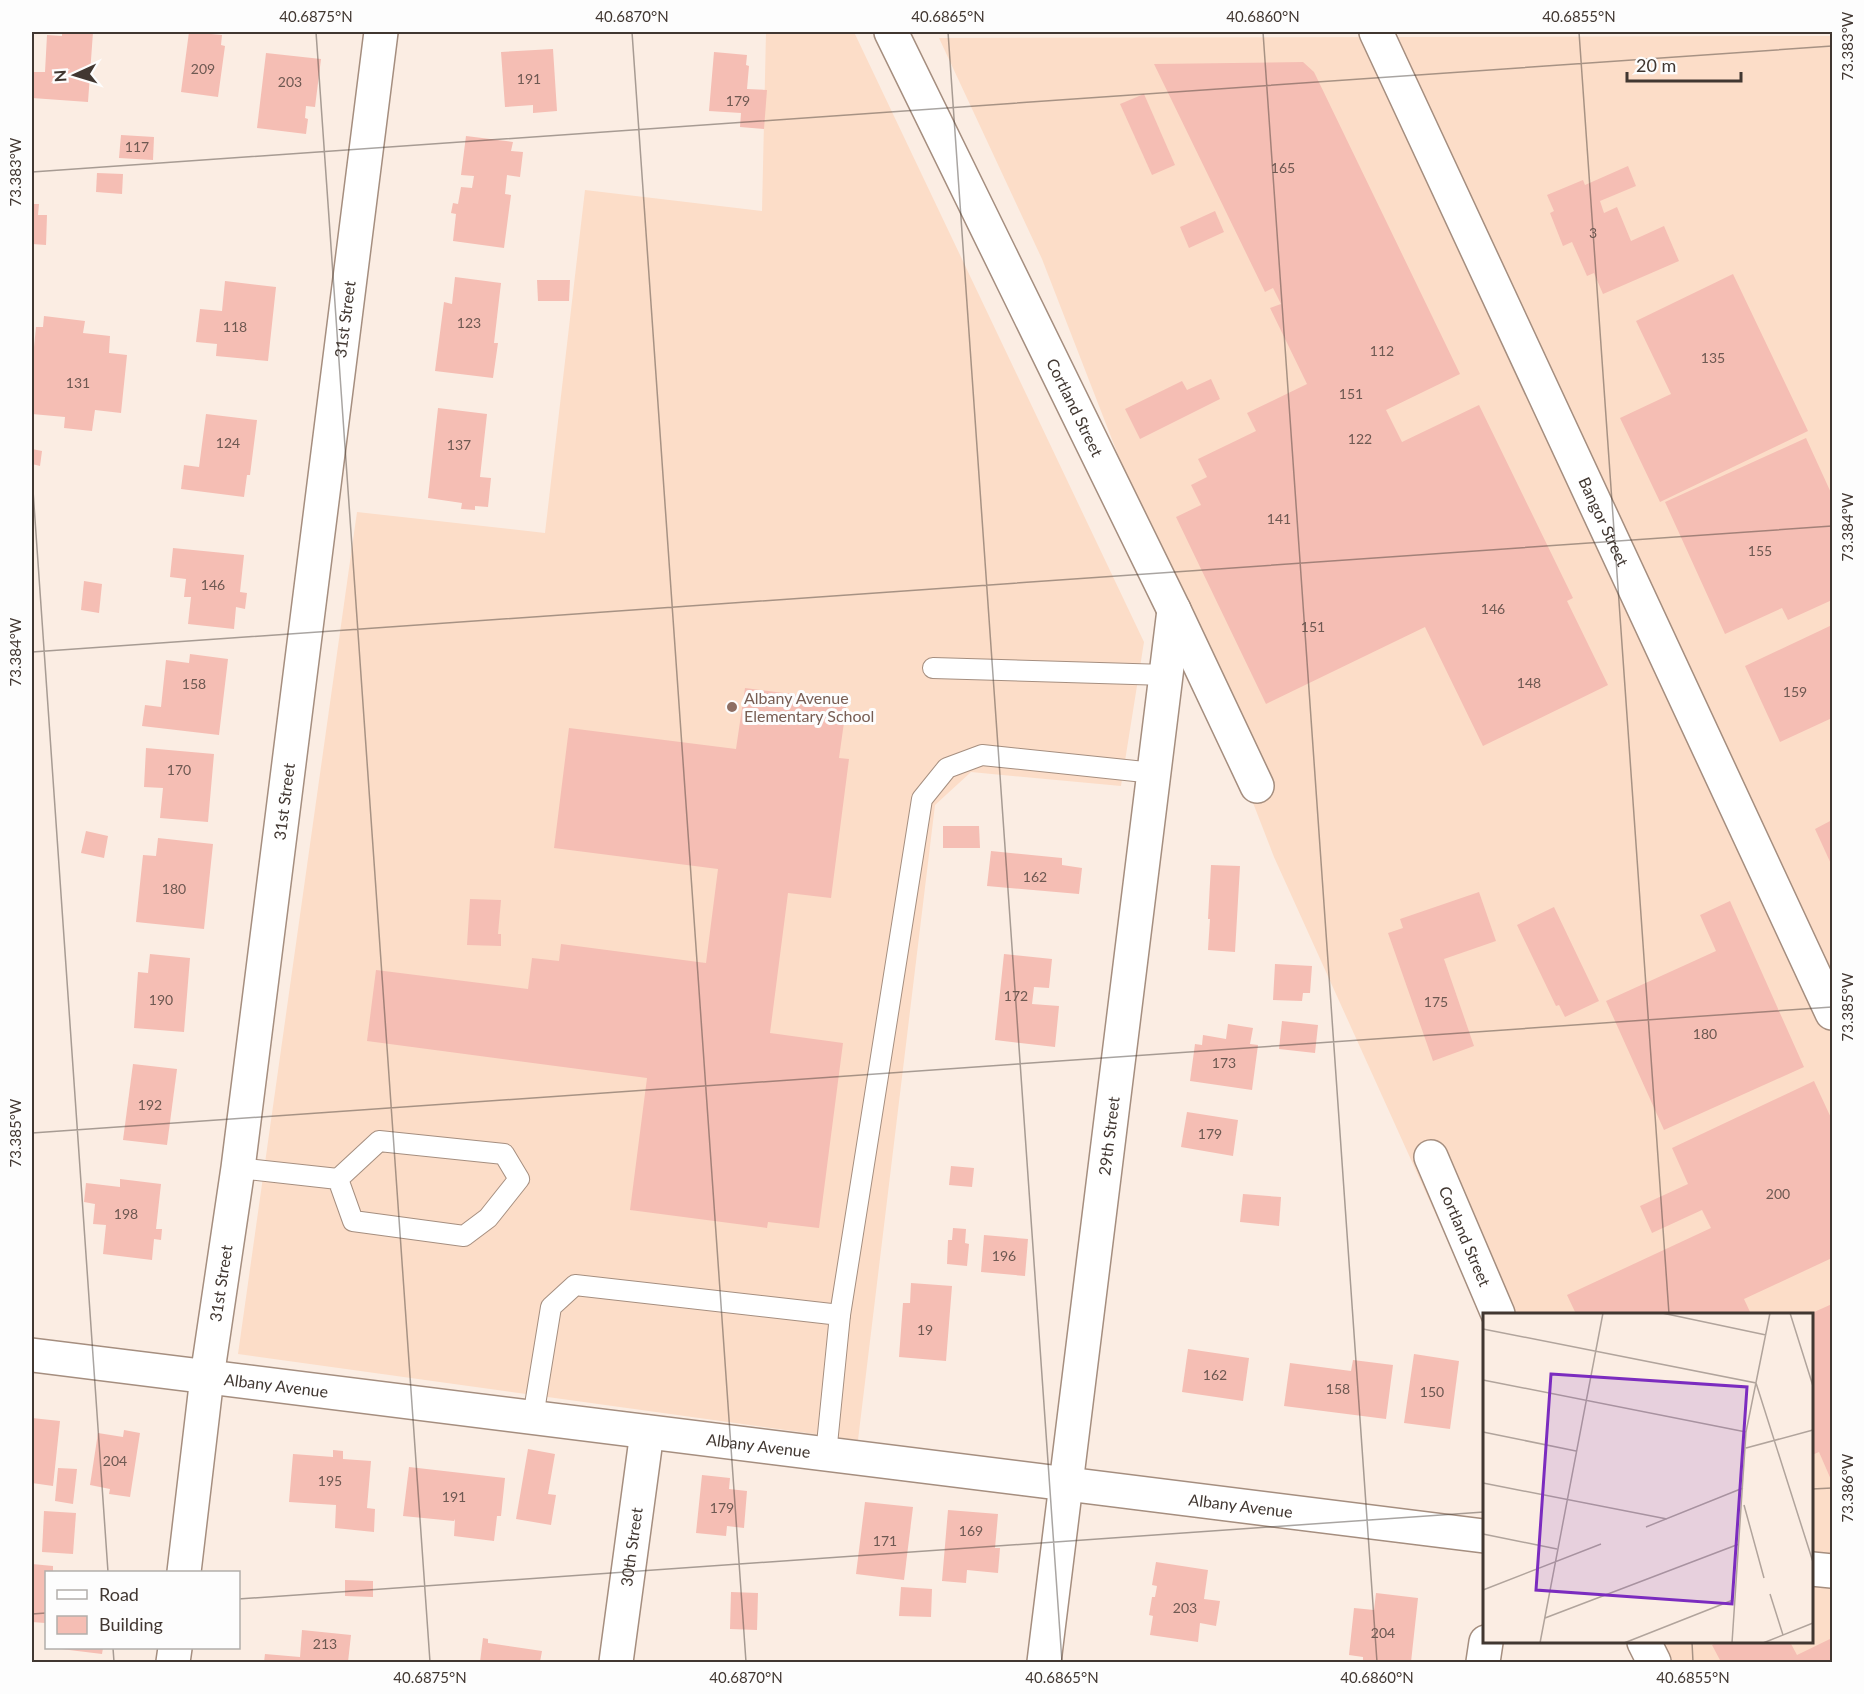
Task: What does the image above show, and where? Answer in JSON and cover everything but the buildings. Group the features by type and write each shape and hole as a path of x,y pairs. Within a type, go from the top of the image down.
{"street":[{"name":"31st Street","path":"184,1571 207,1377 238,1168 381,32"},
{"name":"Cortland Street","path":"891,32 1174,610 1257,786"},
{"name":"Bangor Street","path":"1376,32 1833,1013"},
{"name":"29th Street","path":"1044,1662 1174,610"},
{"name":"Cortland Street","path":"1431,1157 1498,1313"},
{"name":"Albany Avenue","path":"32,1354 1483,1536"},
{"name":"30th Street","path":"616,1662 647,1432"},
{"path":"1813,1569 1833,1571"},
{"path":"1483,1662 1486,1643"},
{"path":"1645,1643 1654,1662"}],"lane":[{"path":"933,668 1166,675"},
{"path":"826,1454 840,1315 922,799 947,768 982,755 1154,773"},
{"path":"238,1168 338,1179 379,1141 504,1154 519,1179 488,1218 464,1236 353,1221 338,1179"},
{"path":"533,1417 551,1307 575,1285 840,1315"}],"shaded area":[{"name":"Albany Avenue Elementary School","path":"766,32 854,32 1144,642 1121,786 971,772 935,805 858,1440 238,1354 357,512 545,533 585,190 762,211"},
{"path":"1832,36 1832,1662 1639,1662 1630,1643 1813,1643 1813,1313 1483,1313 1483,1319 1274,857 1042,259 939,38"}],"place":[{"name":"Albany Avenue Elementary School","path":"732,707"}]}
